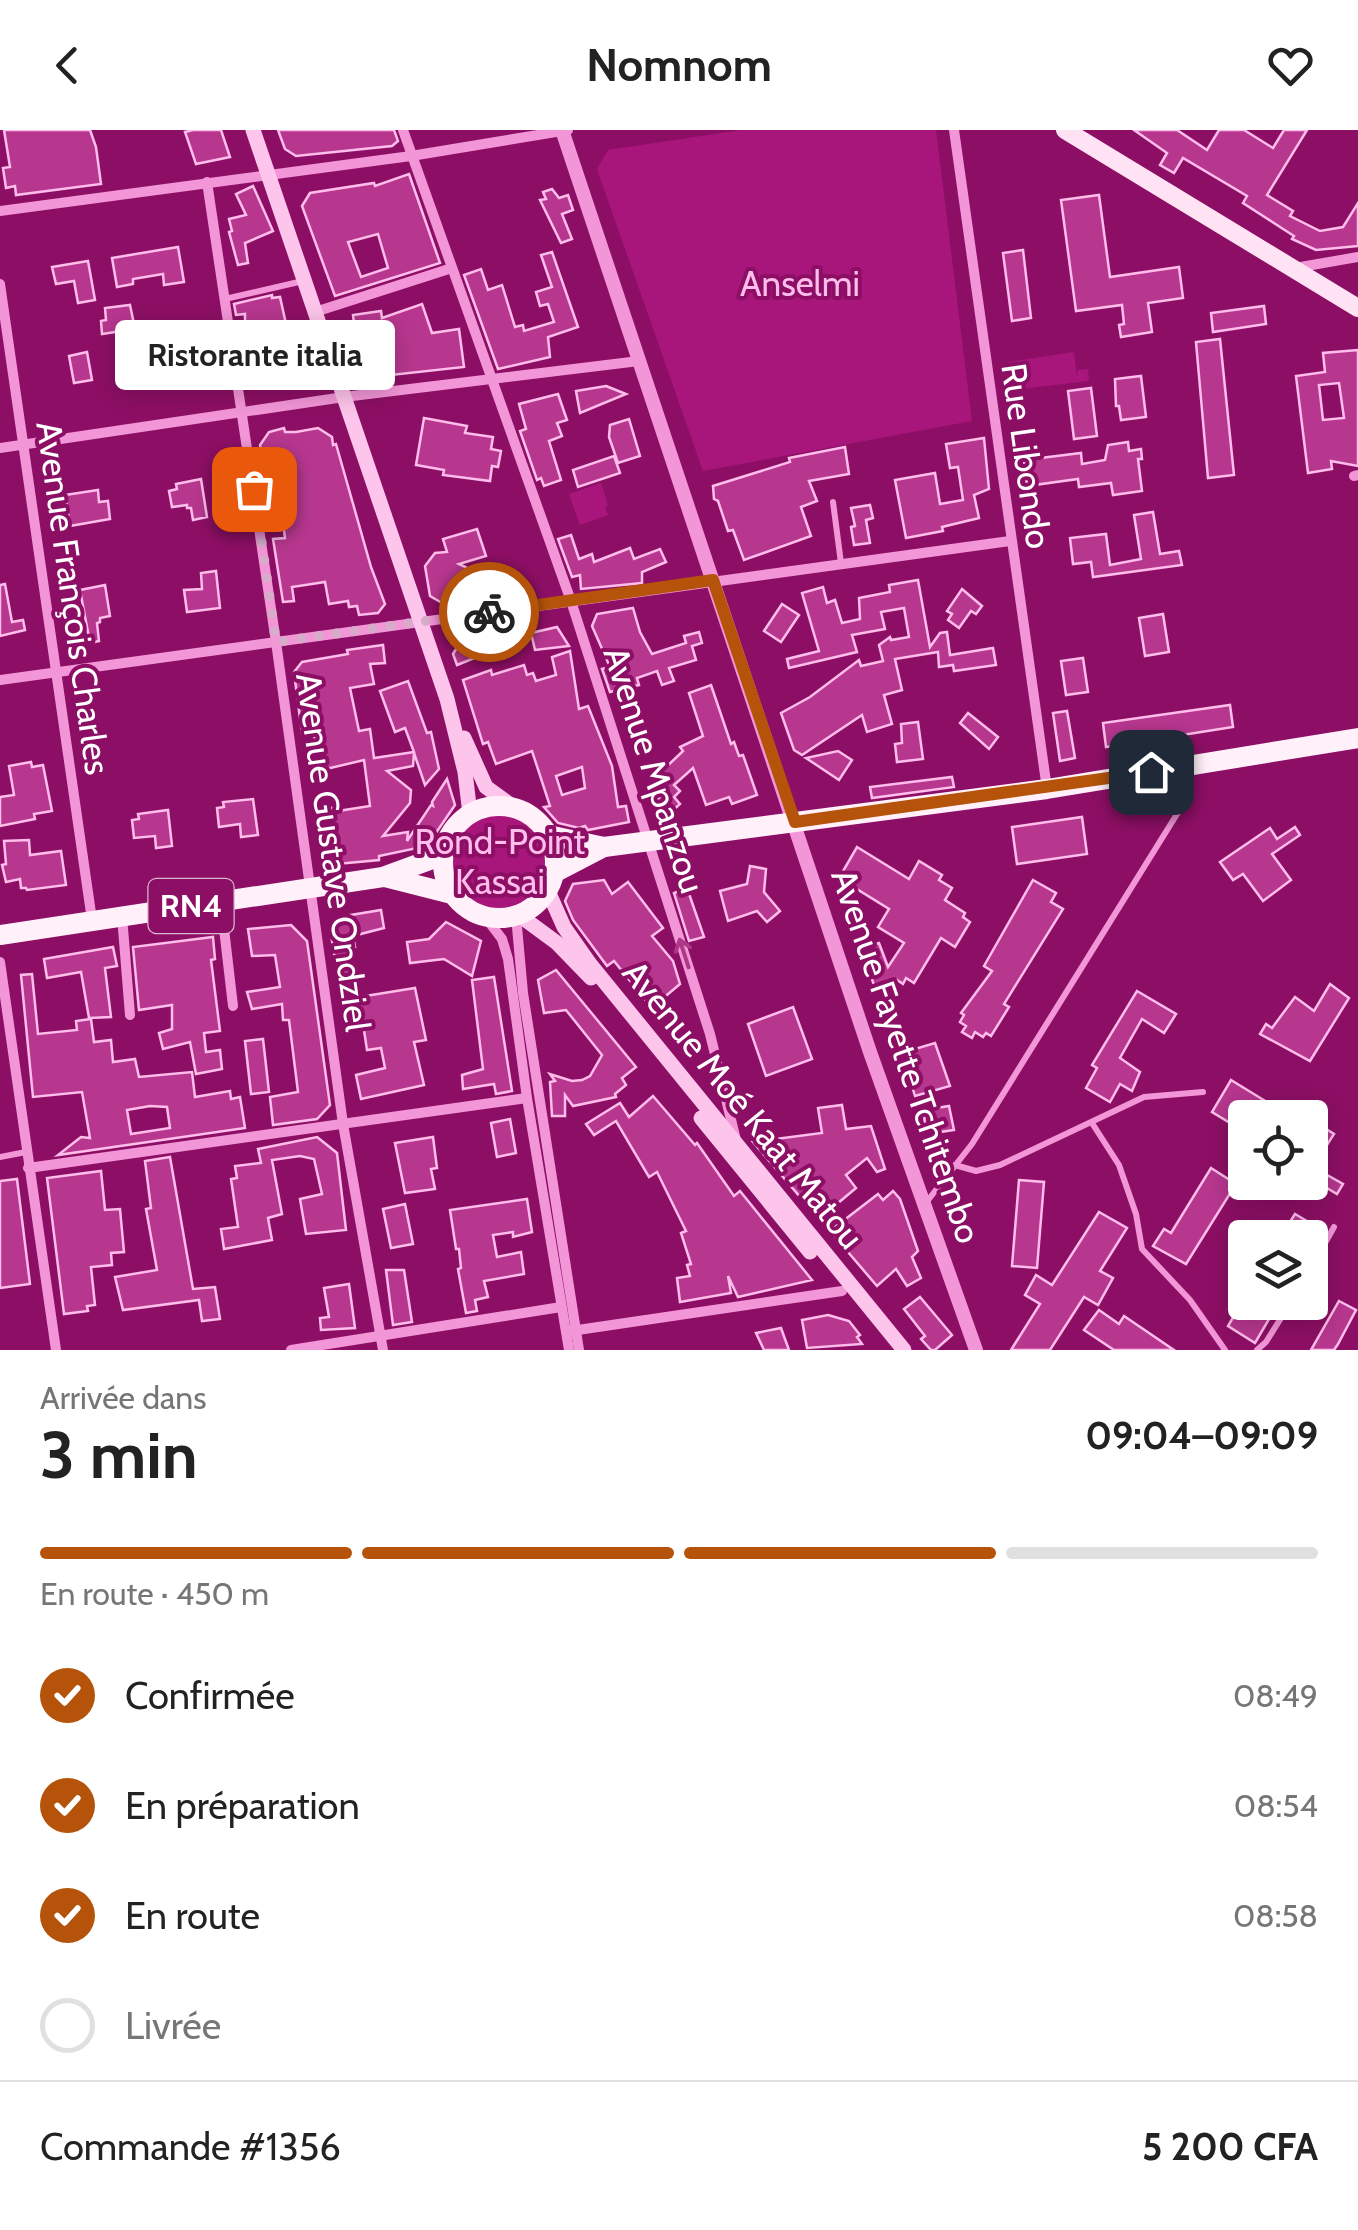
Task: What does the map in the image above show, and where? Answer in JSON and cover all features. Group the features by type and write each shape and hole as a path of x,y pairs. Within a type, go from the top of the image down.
{"highway":[{"path":"548,835 604,847 1047,788 1358,738"},
{"path":"452,894 443,869 443,855 452,831 470,814 500,806 516,808 540,823 553,847 551,882"},
{"path":"486,918 518,916 536,906 551,882 604,847"},
{"name":"RN4","path":"0,934 383,877 443,855"},
{"name":"RN4","path":"383,877 452,894 473,913 486,918"}],"main road":[{"path":"253,130 447,699 465,772 470,814"},
{"path":"1065,130 1358,308"},
{"path":"447,699 486,787 516,808"},
{"name":"Avenue Moé Kaat Matou","path":"551,882 564,927 590,964 904,1350"},
{"name":"Avenue Moé Kaat Matou","path":"518,916 557,943 587,974 739,1167 892,1350"}],"street":[{"name":"Avenue Mpanzou","path":"403,130 570,601 710,1034 738,1148"},
{"path":"0,210 412,156 564,130"},
{"name":"Avenue Fayette Tchitembo","path":"564,130 870,1052 976,1350"},
{"name":"Rue Libondo","path":"954,130 1047,788"},
{"name":"Avenue Gustave Ondziel","path":"207,182 312,887 343,1124 382,1344"},
{"path":"1294,268 1358,257"},
{"path":"315,312 452,268"},
{"name":"Avenue François Charles","path":"0,284 92,920"},
{"path":"0,448 344,398 639,361"},
{"path":"0,680 1010,541"},
{"path":"220,902 234,1006"},
{"path":"122,915 130,1015"},
{"path":"518,916 526,1010 571,1331 569,1350"},
{"path":"486,918 502,939 508,959 562,1307 578,1350"},
{"path":"0,962 56,1350"},
{"path":"28,1168 527,1098"},
{"path":"571,1331 842,1290"},
{"path":"292,1350 382,1344 562,1307"},
{"name":"Avenue Fayette Tchitembo","path":"964,1318 967,1350"}],"lane":[{"path":"226,298 304,281"},
{"path":"833,502 841,563"},
{"path":"925,1204 972,1144 1182,806 1186,766"},
{"path":"955,1166 976,1170 1000,1165 1144,1097 1203,1092"},
{"path":"1092,1123 1119,1164 1136,1214 1142,1249 1190,1300 1225,1350"},
{"path":"0,1157 26,1152"},
{"path":"1328,1238 1334,1227"},
{"path":"1256,1350 1280,1320"}],"green space":[{"name":"Anselmi","path":"741,130 936,130 972,421 703,471 597,169 608,150"},
{"path":"1074,352 1077,377 1078,370 1088,369 1089,381 1012,390 1008,362"},
{"path":"601,483 608,515 580,525 569,494"},
{"name":"Rond-Point Kassai","path":"499,811 518,815 535,826 546,843 550,862 546,881 535,898 518,909 499,913 480,909 463,898 452,881 448,862 452,843 463,826 480,815"}],"building":[{"path":"4,130 90,130 101,184 16,195 15,186 6,188 3,168 10,167"},
{"path":"221,130 230,157 196,164 185,132"},
{"path":"278,130 394,130 398,141 392,146 296,156 285,149"},
{"path":"1134,130 1177,130 1207,150 1219,130 1244,130 1273,148 1284,130 1307,130 1267,195 1293,211 1290,216 1320,231 1343,227 1358,203 1358,246 1316,250 1292,239 1294,236 1243,203 1247,196 1183,158 1174,173 1160,165 1167,153"},
{"path":"409,174 440,263 335,296 302,206 310,193 374,183 375,186","holes":["378,234 388,268 361,277 348,242"]},
{"path":"253,186 273,231 245,243 248,263 238,265 229,219 246,215 236,194"},
{"path":"552,189 559,198 568,195 573,210 562,214 572,239 561,243 540,200 546,199 543,192"},
{"path":"1099,195 1110,277 1179,267 1183,298 1148,303 1152,332 1121,337 1122,305 1076,311 1061,200"},
{"path":"178,247 184,282 164,285 163,274 133,279 133,284 117,287 112,258"},
{"path":"1023,250 1031,318 1012,321 1003,253"},
{"path":"552,252 578,327 548,337 550,357 498,369 464,275 481,269 488,290 502,285 515,327 523,325 524,331 554,322 548,304 540,306 536,292 552,287 541,255"},
{"path":"88,261 95,300 78,303 74,281 56,284 52,267"},
{"path":"272,295 280,297 292,351 288,352 278,328 262,334 261,329 245,330 245,314 236,315 234,304"},
{"path":"422,304 432,333 459,329 464,367 373,377 359,365 353,315 381,311 382,318"},
{"path":"130,305 135,329 102,334 105,308"},
{"path":"1264,306 1266,324 1213,332 1211,313"},
{"path":"186,336 189,370 155,374 154,356 168,354 166,339"},
{"path":"1220,339 1234,475 1208,478 1196,342"},
{"path":"1358,350 1358,466 1331,461 1332,469 1308,473 1296,376 1325,372 1323,353","holes":["1339,383 1344,418 1323,420 1319,385"]},
{"path":"87,352 92,380 74,383 69,356"},
{"path":"260,354 278,354 279,386 260,385"},
{"path":"1141,376 1146,417 1121,420 1115,379"},
{"path":"606,386 626,394 580,413 576,391"},
{"path":"1091,388 1097,436 1074,439 1068,391"},
{"path":"558,394 567,420 557,423 562,436 549,441 561,480 544,486 541,478 537,480 520,431 526,429 519,404"},
{"path":"424,418 467,426 465,433 493,437 491,449 501,451 498,467 492,466 490,481 443,475 444,470 416,465"},
{"path":"629,419 640,456 618,463 609,437 610,425"},
{"path":"284,428 285,432 296,432 318,428 336,444 385,604 378,613 359,615 357,606 349,607 348,601 329,604 325,582 292,587 294,601 283,602 273,539 285,538 281,507 270,508 260,445 269,432"},
{"path":"984,438 989,489 974,495 979,518 942,527 943,531 906,538 895,480 935,473 940,504 963,500 958,467 950,468 946,444"},
{"path":"1128,442 1129,451 1141,449 1142,459 1138,459 1142,491 1113,495 1111,483 1079,487 1078,479 1027,486 1024,460 1081,453 1082,464 1105,460 1108,445"},
{"path":"845,447 849,474 809,481 817,501 801,507 811,536 744,560 733,530 728,531 714,499 713,486 790,462 789,458"},
{"path":"614,456 620,473 578,487 573,470"},
{"path":"201,479 207,517 193,520 187,505 172,507 169,491 177,489 176,484"},
{"path":"98,490 99,502 108,501 110,519 70,526 65,495"},
{"path":"870,505 873,518 866,520 870,543 854,545 851,508"},
{"path":"1153,512 1160,554 1179,551 1182,565 1093,577 1091,562 1073,564 1070,538 1106,534 1110,565 1141,559 1134,515"},
{"path":"477,529 486,556 459,564 478,573 480,584 474,594 454,605 444,604 430,596 425,566 435,553 447,552 443,539"},
{"path":"571,535 579,559 592,554 594,562 630,548 634,559 660,549 666,562 642,572 642,583 581,589 580,575 572,577 558,539"},
{"path":"216,571 220,608 187,612 184,590 202,589 201,573"},
{"path":"918,580 930,647 940,633 947,632 950,655 993,648 996,665 954,671 953,665 939,667 938,652 895,659 902,690 884,695 892,724 867,732 862,715 802,755 794,750 781,713 810,697 859,660 861,666 883,661 879,645 890,637 909,637 904,608 881,612 885,629 852,635 857,652 789,668 787,659 819,651 802,593 823,587 827,603 835,600 842,623 860,619 859,598 890,592 889,585"},
{"path":"5,584 12,622 23,620 25,630 0,636 0,585"},
{"path":"105,585 110,616 100,618 99,641 90,643 80,590"},
{"path":"962,589 982,606 976,614 971,611 959,628 948,620 952,614 947,611"},
{"path":"782,604 799,615 781,642 764,631"},
{"path":"633,608 652,654 686,643 684,636 699,632 702,643 692,646 696,660 669,668 674,681 662,685 657,671 637,678 639,685 610,692 602,669 610,667 592,626 597,614"},
{"path":"1163,614 1169,652 1145,656 1139,618"},
{"path":"557,627 569,646 535,650 531,633"},
{"path":"514,632 517,641 457,665 453,654 461,641 492,640"},
{"path":"383,645 385,663 370,664 374,684 350,688 359,731 370,729 374,758 414,752 405,728 395,732 380,691 408,681 427,733 431,732 439,769 425,785 414,753 413,766 387,771 411,790 410,803 383,836 408,832 407,841 447,779 455,805 427,846 379,856 379,860 337,864 323,854 317,810 370,806 364,760 322,770 313,732 302,734 294,672 302,662"},
{"path":"570,651 579,709 588,706 612,766 618,807 626,806 629,822 588,830 585,826 558,823 544,807 550,806 532,751 496,764 488,742 483,744 463,680 491,670 492,675 524,665 527,675 533,673 536,681 556,675 552,657","holes":["582,767 585,788 562,795 556,776"]},
{"path":"1083,658 1088,692 1066,695 1061,661"},
{"path":"711,685 731,744 734,742 739,756 743,755 757,795 732,804 729,797 706,805 693,768 674,785 680,791 674,797 680,804 667,816 654,802 668,790 661,782 667,777 662,771 683,751 680,747 703,736 689,693"},
{"path":"1230,705 1233,727 1106,747 1103,723"},
{"path":"1067,711 1075,758 1060,761 1053,713"},
{"path":"968,713 998,737 989,749 960,723"},
{"path":"918,722 923,759 897,762 895,744 902,743 901,724"},
{"path":"838,751 852,760 839,780 806,758"},
{"path":"31,762 32,767 43,765 52,811 0,826 0,797 14,795 9,766"},
{"path":"952,777 954,787 872,798 870,787"},
{"path":"253,799 258,835 241,837 240,824 219,827 217,808 224,807 223,802"},
{"path":"168,810 172,846 156,848 155,836 134,838 132,820 139,819 138,814"},
{"path":"1082,817 1087,854 1017,864 1012,827"},
{"path":"1295,827 1300,835 1272,854 1291,880 1263,901 1243,874 1233,880 1220,862 1270,828 1277,839"},
{"path":"29,840 30,855 61,851 66,885 27,890 21,888 20,879 6,882 2,865 6,864 4,841"},
{"path":"857,847 909,879 919,861 942,875 939,880 952,888 945,900 965,913 963,917 970,922 955,947 941,938 914,983 906,978 903,984 897,980 875,988 861,948 879,943 888,967 904,943 878,927 889,909 839,878"},
{"path":"750,866 766,869 764,892 780,911 767,922 757,911 728,921 720,891 747,884"},
{"path":"604,880 612,894 628,882 663,928 652,936 673,961 680,984 661,1000 655,994 647,1002 614,961 607,966 573,920 565,901 573,884"},
{"path":"1033,880 1056,893 1051,902 1063,909 1004,1004 1009,1007 991,1036 975,1032 972,1038 962,1032 966,1026 960,1022 964,1015 961,1013 992,971 984,966"},
{"path":"687,888 704,937 689,941 674,893"},
{"path":"381,910 384,928 353,936 355,947 350,948 355,986 340,988 330,929 339,917"},
{"path":"446,922 481,941 472,976 444,959 410,963 407,942 429,939"},
{"path":"291,925 307,941 330,1105 317,1119 273,1125 270,1097 298,1092 289,1020 283,1020 282,1004 252,1009 247,992 280,987 275,955 252,956 248,929"},
{"path":"213,937 215,959 211,960 220,1031 204,1033 206,1052 220,1050 222,1069 196,1074 190,1042 163,1049 159,1033 172,1029 172,1005 139,1010 133,947"},
{"path":"113,947 117,966 105,968 111,1017 89,1018 81,972 47,978 44,959"},
{"path":"556,970 636,1067 622,1078 626,1085 616,1097 573,1106 565,1095 565,1116 552,1116 550,1082 555,1081 550,1074 582,1080 590,1076 602,1055 566,1010 544,1013 538,980"},
{"path":"32,974 38,1034 77,1030 76,1021 91,1019 94,1042 111,1040 113,1062 135,1059 139,1077 192,1072 195,1097 230,1091 231,1099 240,1097 245,1128 58,1155 81,1137 90,1138 82,1092 33,1097 21,975","holes":["167,1107 170,1128 131,1134 127,1110"]},
{"path":"494,977 512,1091 496,1094 494,1084 463,1089 462,1075 483,1069 472,980"},
{"path":"1330,984 1349,998 1310,1061 1260,1034 1266,1024 1272,1028 1295,997 1314,1011"},
{"path":"415,988 426,1040 414,1042 424,1085 361,1099 356,1075 385,1068 381,1048 367,1050 359,997"},
{"path":"1137,991 1176,1014 1164,1033 1142,1019 1120,1058 1140,1072 1132,1091 1120,1084 1110,1102 1086,1088 1097,1068 1092,1065"},
{"path":"793,1007 812,1059 766,1076 748,1024"},
{"path":"263,1039 269,1092 251,1094 245,1041"},
{"path":"935,1043 950,1086 915,1096 907,1070 913,1069 908,1051"},
{"path":"1231,1080 1264,1100 1228,1100 1228,1122 1212,1112"},
{"path":"653,1096 697,1143 734,1196 740,1191 812,1280 738,1297 728,1276 731,1293 680,1302 677,1278 690,1276 687,1265 691,1264 681,1233 686,1231 657,1172 649,1177 616,1121 594,1135 586,1124 620,1103 629,1117"},
{"path":"842,1105 846,1129 871,1126 885,1169 877,1172 867,1158 846,1175 856,1188 819,1219 753,1142 822,1133 818,1108"},
{"path":"949,1106 954,1130 925,1130 924,1110"},
{"path":"510,1119 516,1153 497,1157 491,1123"},
{"path":"317,1137 337,1153 346,1230 306,1234 300,1199 322,1194 314,1159 300,1156 272,1160 282,1214 268,1218 272,1240 224,1249 221,1229 238,1227 231,1179 237,1178 235,1166 261,1163 258,1149"},
{"path":"433,1137 437,1168 431,1169 435,1189 405,1193 395,1143"},
{"path":"170,1157 193,1289 215,1287 220,1319 202,1321 199,1300 123,1310 115,1277 157,1270 146,1209 151,1208 145,1161"},
{"path":"1211,1168 1228,1179 1228,1197 1186,1264 1153,1246 1164,1229 1171,1233"},
{"path":"101,1171 105,1210 120,1209 124,1252 111,1253 112,1265 91,1267 95,1305 87,1306 88,1311 64,1314 47,1178"},
{"path":"1328,1176 1343,1184 1337,1194 1328,1189"},
{"path":"17,1179 30,1284 0,1288 0,1181"},
{"path":"1019,1180 1044,1182 1037,1268 1012,1266"},
{"path":"893,1191 900,1199 918,1251 912,1257 921,1278 907,1286 896,1269 877,1286 830,1231 878,1194 883,1200"},
{"path":"527,1199 532,1232 513,1237 513,1232 493,1235 497,1257 521,1252 524,1274 484,1281 488,1297 475,1300 477,1311 466,1313 450,1210"},
{"path":"405,1204 413,1244 391,1248 383,1209"},
{"path":"1099,1212 1127,1228 1100,1271 1113,1278 1098,1305 1084,1297 1050,1350 1011,1350 1040,1304 1025,1295 1036,1275 1052,1285"},
{"path":"386,1270 404,1270 412,1322 393,1325"},
{"path":"349,1284 355,1328 321,1330 320,1318 329,1317 324,1288"},
{"path":"920,1297 952,1335 935,1350 921,1339 925,1336 904,1309"},
{"path":"1339,1301 1356,1310 1338,1344 1334,1350 1311,1350"},
{"path":"1099,1310 1119,1324 1124,1316 1174,1350 1114,1350 1084,1330"},
{"path":"828,1315 849,1321 862,1344 807,1348 802,1320"},
{"path":"1232,1320 1268,1320 1255,1343 1228,1326"},
{"path":"781,1328 789,1350 764,1350 756,1333"}],"way so far":[{"path":"254,489 276,642 489,612"}],"place":[{"name":"Ristorante italia","path":"254,489"}],"route":[{"path":"489,612 713,580 795,822 1151,772"}]}
